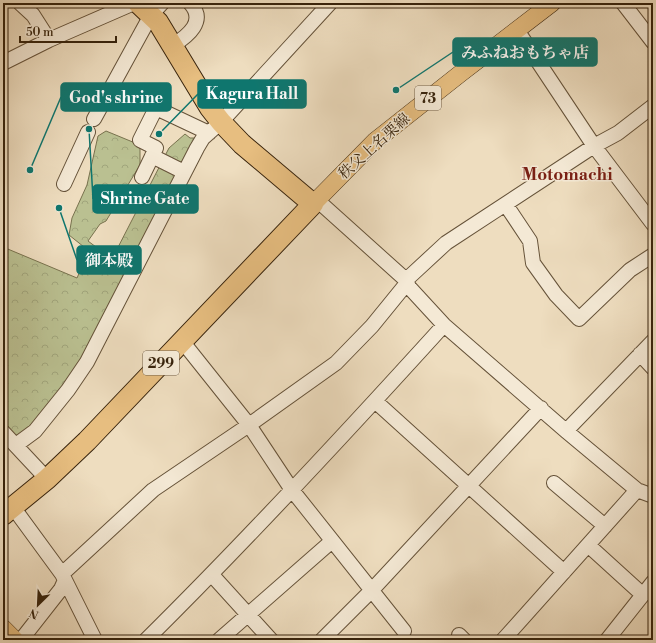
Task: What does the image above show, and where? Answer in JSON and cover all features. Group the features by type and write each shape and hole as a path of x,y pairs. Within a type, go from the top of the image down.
{"highway":[{"path":"151,7 172,46 210,108 215,128 242,144 315,202"},
{"name":"299","path":"8,511 47,479 88,441 315,202"}],"main road":[{"name":"秩父上名栗線","path":"315,202 376,141 517,30 542,6"},
{"path":"3,628 16,640"}],"street":[{"path":"20,3 33,15 50,40"},
{"path":"3,63 50,40 134,3"},
{"path":"172,46 191,32 196,25 197,16 194,7 190,3"},
{"path":"16,446 35,431 68,390 87,362 184,172 203,138 215,128 330,3"},
{"path":"623,3 653,42"},
{"path":"64,184 91,124 151,7"},
{"path":"517,30 594,146 653,224"},
{"path":"20,640 61,589 64,577 153,490 249,425 336,362 372,326 406,282 446,243 594,146 618,133 653,106"},
{"path":"142,177 156,148 140,140 156,108 215,128"},
{"path":"152,156 184,172"},
{"path":"315,202 406,282 444,325 566,431 637,490 653,496"},
{"path":"506,205 530,241 533,263 556,295 579,318 630,270 653,255"},
{"path":"146,640 212,575 444,325"},
{"path":"182,341 249,425 292,490 371,592 404,631"},
{"path":"566,431 653,341"},
{"path":"640,354 653,368"},
{"path":"375,400 564,572"},
{"path":"322,640 371,592 470,487 541,408"},
{"path":"3,432 47,479"},
{"path":"554,483 605,526"},
{"path":"503,640 637,490"},
{"path":"8,511 64,577 95,640"},
{"path":"219,640 332,541"},
{"path":"588,545 643,595"},
{"path":"212,575 271,640"},
{"path":"607,640 653,582"}],"green space":[{"path":"106,131 140,145 140,165 106,221 100,224 88,241 112,259 169,148 185,134 190,138 196,138 84,357 43,413 21,436 12,435 3,425 3,247 77,278 89,251 69,235 72,218 87,185 98,136"}],"place":[{"name":"みふねおもちゃ店","path":"396,90"},
{"name":"Shrine Gate","path":"89,129"},
{"name":"Kagura Hall","path":"159,134"},
{"name":"God's shrine","path":"30,170"},
{"name":"御本殿","path":"59,208"}],"district":[{"name":"Motomachi","path":"567,174"}]}
